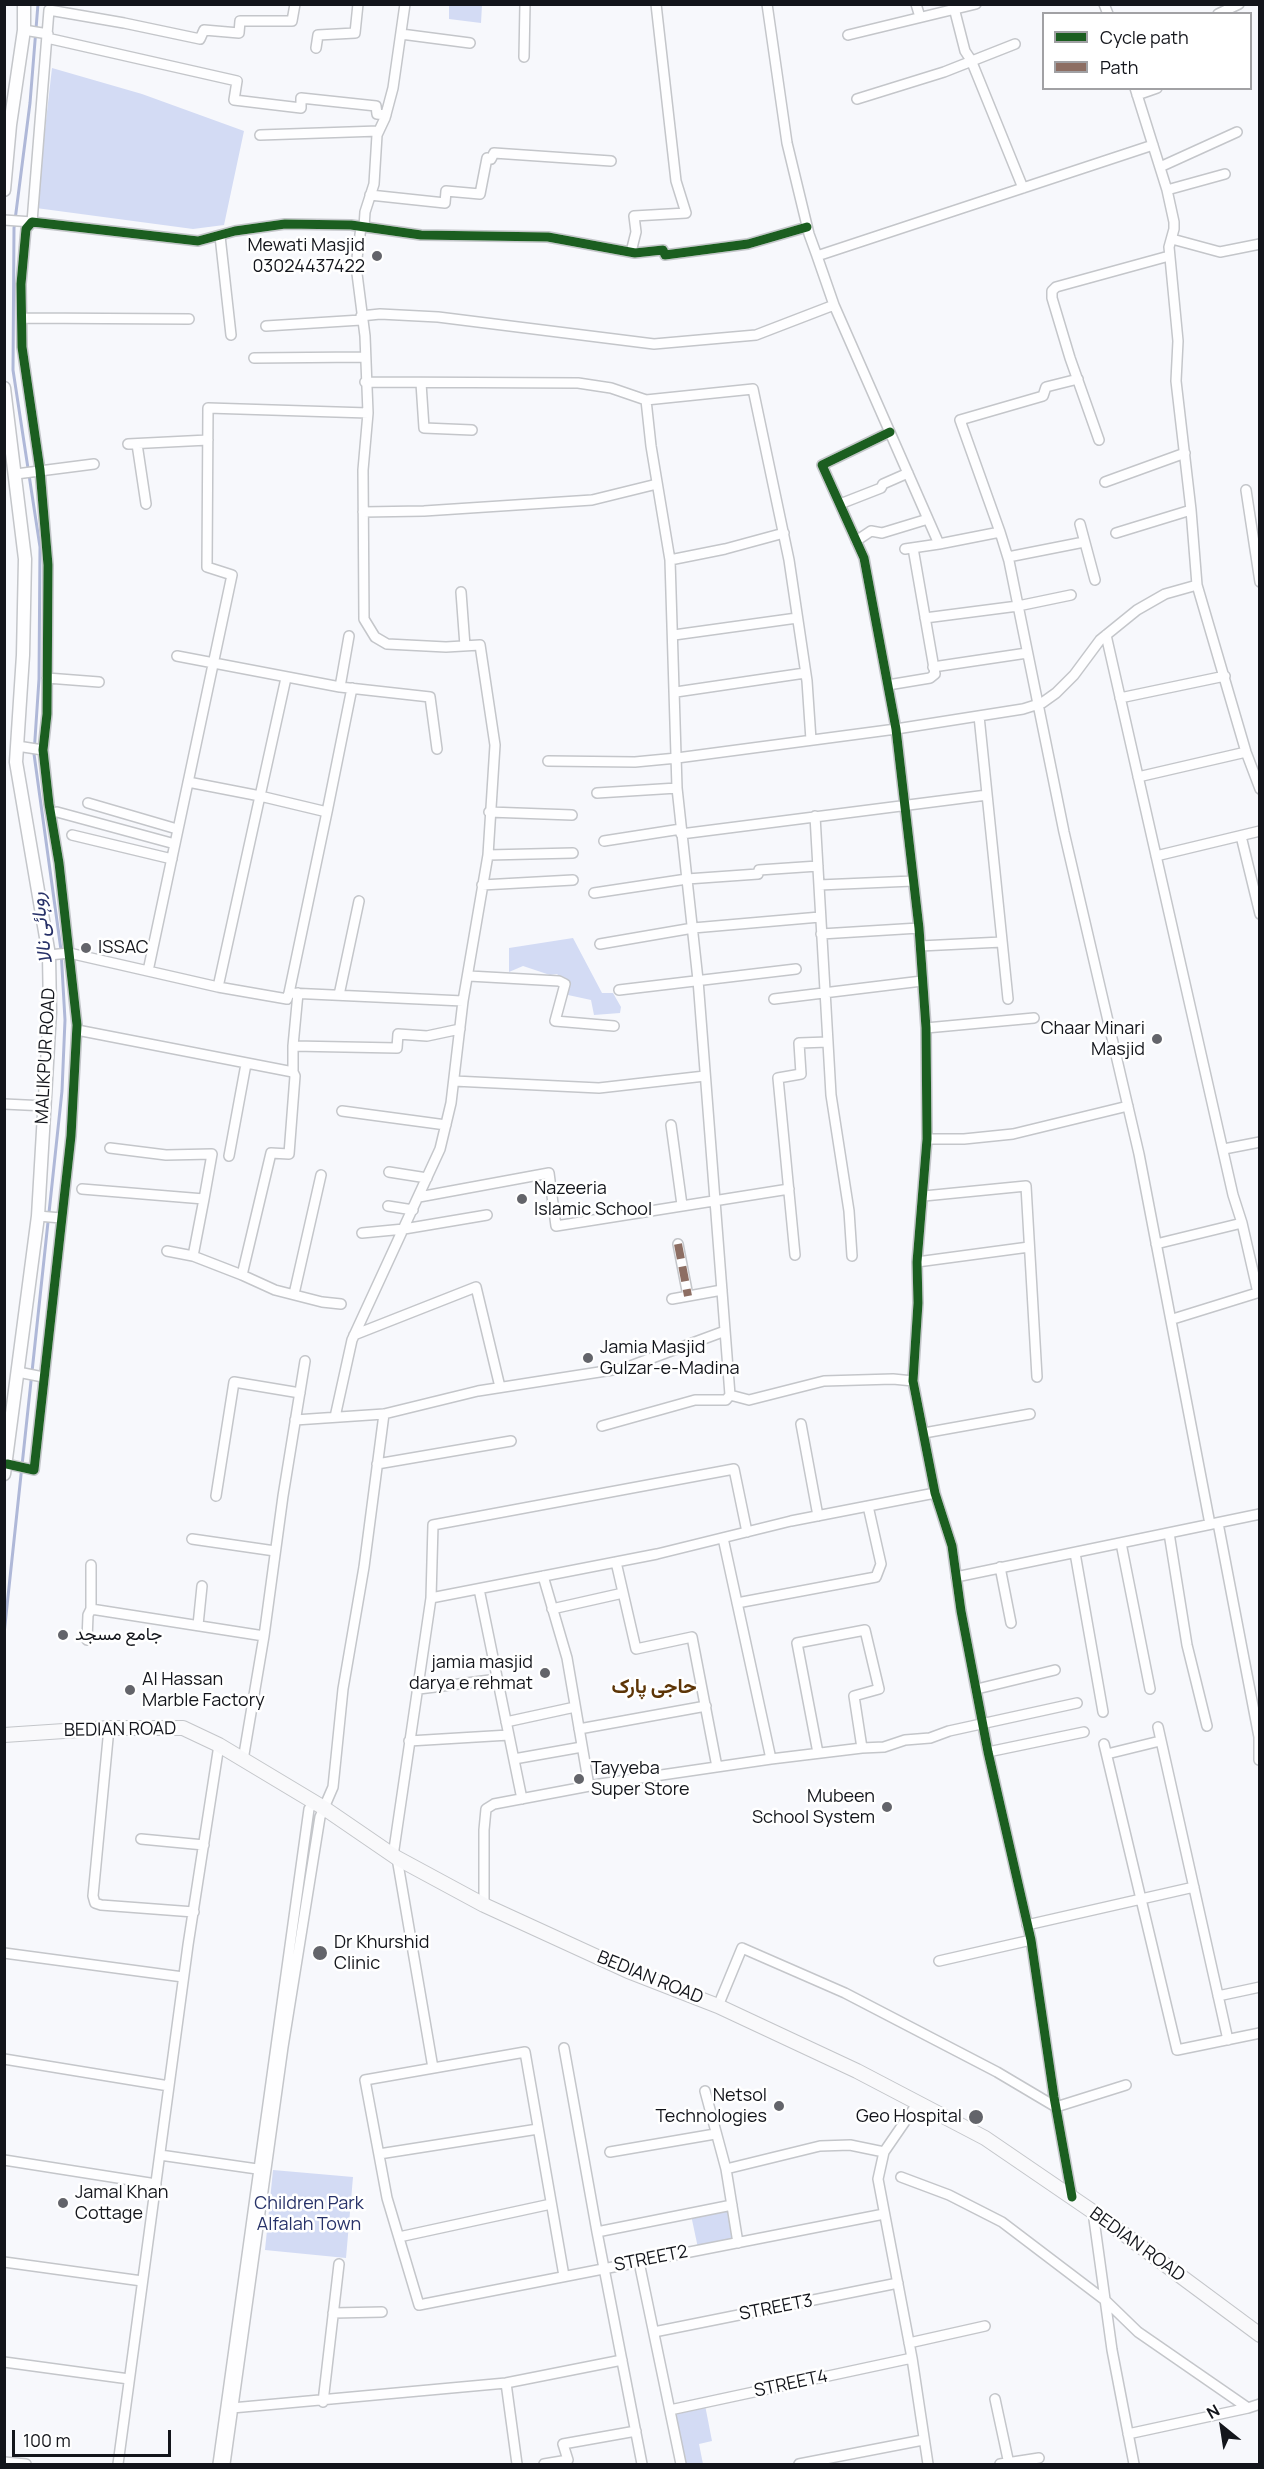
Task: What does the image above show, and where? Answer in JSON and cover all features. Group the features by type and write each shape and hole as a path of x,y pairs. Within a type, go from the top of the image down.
{"main road":[{"name":"BEDIAN ROAD","path":"4,1735 109,1728 183,1728 219,1744 319,1805 395,1857 484,1905 628,1971 718,2006 856,2071 985,2138 1093,2212 1260,2335"}],"street":[{"path":"4,189 7,125 27,30 24,4"},
{"path":"8,1468 34,1470 40,1376 70,1136 77,1030 69,953 40,750 47,714 48,565 40,470 22,347 21,284 26,229 32,222 49,8 200,39 204,30 239,33 240,21 292,21 295,4"},
{"path":"316,48 318,35 355,33 358,4"},
{"path":"335,1417 354,1335 419,1197 440,1149 446,1125 454,1081 463,1001 488,855 495,745 483,648 480,645 387,644 375,637 368,629 362,606 363,512 368,413 364,357 365,336 356,266 370,195 379,131 386,115 405,4"},
{"path":"524,57 525,4"},
{"path":"631,252 636,232 634,216 686,213 676,181 656,4"},
{"path":"767,4 787,143 807,227 834,304 939,544"},
{"path":"916,4 920,16"},
{"path":"848,35 954,7 976,4"},
{"path":"1222,10 1239,4"},
{"path":"954,7 965,51 971,60 1023,188"},
{"path":"27,30 237,81 234,100 301,108 301,98 376,106 377,114 386,115"},
{"path":"401,34 470,43"},
{"path":"857,99 944,72 1015,44"},
{"path":"1136,92 1167,190 1174,222 1169,256 1178,341 1176,381 1197,585 1246,752 1260,789"},
{"path":"260,135 379,131"},
{"path":"1160,167 1237,132"},
{"path":"817,256 1153,146"},
{"path":"370,195 445,203 446,191 480,194 487,158 491,159 494,153 611,161"},
{"path":"1167,190 1225,174"},
{"path":"5,220 198,241 235,231 285,224 362,227 422,235 548,237 631,252 663,250 665,255 748,244 807,227"},
{"path":"220,236 231,335"},
{"path":"1172,238 1220,252 1260,244"},
{"path":"1099,440 1052,298 1052,291 1056,287 1169,256"},
{"path":"266,326 361,318 380,314 438,317 654,344 756,335 834,304"},
{"path":"22,318 189,319"},
{"path":"254,358 364,357"},
{"path":"1078,379 1046,387 1043,396 960,420 1008,557 1037,705 1128,1106 1173,1319 1259,1737 1259,1760"},
{"path":"365,382 578,383 611,388 646,400 753,389 784,533 806,673 811,740"},
{"path":"421,383 424,428 472,430"},
{"name":"MALIKPUR ROAD","path":"4,388 20,474 25,559 22,746 16,762 52,955 46,1106 37,1198 41,1216 8,1468"},
{"path":"602,1426 695,1400 726,1400 730,1395 698,980 677,788 676,692 670,560 646,400"},
{"path":"148,971 232,575 207,567 208,408 368,413"},
{"path":"890,432 822,465 864,558 896,729 919,928 926,1028 927,1139 917,1262 913,1381 935,1493 951,1546 988,1752 1031,1940 1072,2197"},
{"path":"146,504 133,444 208,440"},
{"path":"1105,482 1185,453"},
{"path":"20,474 94,464"},
{"path":"840,504 881,488 883,484 908,473"},
{"path":"363,512 424,511 592,500 657,484"},
{"path":"1246,489 1257,549 1260,582"},
{"path":"1116,533 1191,510"},
{"path":"856,541 872,531 882,533 928,519"},
{"path":"1080,524 1095,580"},
{"path":"888,685 934,677 925,618 909,548 1000,532"},
{"path":"670,560 725,549 784,533"},
{"path":"1008,557 1084,542"},
{"path":"548,761 635,762 677,758 896,729 1037,705 1056,693 1074,675 1090,651 1137,610 1165,594 1197,585"},
{"path":"461,592 465,646"},
{"path":"925,618 1018,606 1071,595"},
{"path":"674,635 797,618"},
{"path":"1106,635 1233,1195 1259,1292 1173,1319"},
{"path":"340,687 349,636"},
{"path":"933,667 1027,653"},
{"path":"177,656 340,687 430,697 437,749"},
{"path":"676,692 806,673"},
{"path":"1120,698 1225,676"},
{"path":"46,678 99,682"},
{"path":"218,987 286,678"},
{"path":"242,1275 271,1153 289,1154 295,1076 292,1072 293,993 352,688"},
{"path":"979,716 1008,999"},
{"path":"22,746 40,750"},
{"path":"1138,777 1246,752"},
{"path":"188,782 327,812"},
{"path":"597,793 677,788"},
{"path":"604,841 987,795"},
{"path":"88,803 177,829"},
{"path":"57,812 175,844"},
{"path":"489,812 572,815"},
{"path":"815,816 831,1095 849,1211 852,1256"},
{"path":"1156,856 1260,831"},
{"path":"72,835 172,859"},
{"path":"1241,836 1260,914"},
{"path":"488,855 573,853"},
{"path":"594,893 687,879 758,874 759,870 818,866"},
{"path":"482,885 573,880"},
{"path":"819,885 914,881"},
{"path":"339,995 359,901"},
{"path":"600,944 693,928 820,917"},
{"path":"821,934 919,928"},
{"path":"920,946 1002,942"},
{"path":"52,955 69,953 218,987 287,999 293,993 463,1001"},
{"path":"619,990 796,969"},
{"path":"469,976 559,981 565,984 555,1021 614,1026"},
{"path":"774,999 922,981"},
{"path":"926,1028 1035,1018"},
{"path":"293,1046 397,1048 398,1034 427,1036 460,1029"},
{"path":"77,1030 292,1072"},
{"path":"795,1255 778,1078 801,1074 799,1043 828,1042"},
{"path":"229,1156 246,1064"},
{"path":"454,1081 599,1088 705,1076"},
{"path":"4,1104 46,1106"},
{"path":"927,1139 964,1139 1013,1134 1128,1106"},
{"path":"342,1112 446,1125"},
{"path":"671,1125 682,1205"},
{"path":"1224,1149 1260,1142"},
{"path":"110,1148 166,1155 212,1154 193,1256"},
{"path":"390,1172 427,1178"},
{"path":"419,1197 549,1173 556,1226 789,1189"},
{"path":"294,1294 321,1175"},
{"path":"924,1196 1026,1186 1037,1377"},
{"path":"82,1189 204,1199"},
{"path":"388,1206 413,1210"},
{"path":"362,1233 404,1229 487,1215"},
{"path":"41,1216 59,1218"},
{"path":"1156,1244 1242,1223"},
{"path":"678,1245 688,1296"},
{"path":"917,1262 1029,1247"},
{"path":"167,1251 193,1256 275,1290 322,1302 341,1304"},
{"path":"354,1335 476,1287 500,1387"},
{"path":"672,1299 722,1290"},
{"path":"295,1420 384,1414 478,1391 626,1368 725,1331"},
{"path":"243,1760 264,1636 304,1360"},
{"path":"21,1373 40,1376"},
{"path":"730,1395 749,1400 824,1381 893,1379 913,1381"},
{"path":"216,1496 234,1382 300,1393"},
{"path":"218,2464 305,1874 320,1817 319,1805 333,1787 344,1689 384,1414"},
{"path":"924,1433 1030,1414"},
{"path":"801,1424 818,1516"},
{"path":"377,1464 512,1442"},
{"path":"433,2068 395,1857 409,1740 419,1689 431,1598 433,1525 734,1470 747,1532"},
{"path":"431,1598 616,1562 818,1516 935,1493"},
{"path":"737,1603 876,1576 881,1564 868,1506"},
{"path":"956,1577 1076,1554 1260,1514"},
{"path":"1169,1533 1187,1645 1207,1726"},
{"path":"723,1538 771,1759"},
{"path":"192,1539 275,1551"},
{"path":"1121,1543 1150,1689"},
{"path":"1076,1554 1103,1712"},
{"path":"616,1562 636,1649 692,1637 717,1767"},
{"path":"87,1640 88,1615 91,1609 91,1565"},
{"path":"1000,1567 1011,1623"},
{"path":"543,1576 567,1658 589,1786"},
{"path":"198,1625 201,1586"},
{"path":"479,1589 522,1799"},
{"path":"552,1609 623,1593"},
{"path":"91,1609 264,1636"},
{"path":"818,1753 797,1643 865,1630 879,1689 854,1696 862,1748"},
{"path":"977,1689 1054,1670"},
{"path":"419,1689 498,1679"},
{"path":"484,1905 486,1809 494,1804 589,1786 771,1759 884,1747 905,1740 930,1737 1077,1703"},
{"path":"579,1729 706,1706"},
{"path":"506,1722 575,1707"},
{"path":"1158,1727 1228,2040"},
{"path":"109,1728 93,1896 95,1903 194,1912"},
{"path":"988,1752 1083,1732"},
{"path":"409,1740 509,1736"},
{"path":"1160,1741 1106,1749 1140,1901 1177,2050 1260,2033"},
{"path":"118,2464 183,1977 219,1744"},
{"path":"514,1759 582,1747"},
{"path":"141,1839 204,1845"},
{"path":"1027,1925 1194,1887"},
{"path":"939,1961 1031,1940"},
{"path":"718,2006 742,1948 845,1993 998,2072 1056,2107 1126,2085"},
{"path":"4,1953 183,1977"},
{"path":"1218,1996 1260,1987"},
{"path":"564,2048 642,2464"},
{"path":"551,2204 399,2237 387,2198 365,2080 525,2052 564,2276"},
{"path":"4,2060 169,2086"},
{"path":"705,2091 726,2169 738,2243"},
{"path":"917,2104 884,2152 878,2179 912,2358 928,2464"},
{"path":"379,2154 538,2129"},
{"path":"610,2152 715,2133"},
{"path":"726,2169 819,2146 850,2145 884,2152"},
{"path":"160,2155 263,2169"},
{"path":"4,2160 156,2184"},
{"path":"225,2464 263,2169"},
{"path":"901,2177 949,2195 1002,2222 1106,2301 1138,2332 1248,2408"},
{"path":"597,2232 732,2205"},
{"path":"1093,2212 1134,2464"},
{"name":"STREET2","path":"399,2237 419,2305 884,2214"},
{"path":"4,2262 142,2281"},
{"path":"639,2262 681,2464"},
{"path":"323,2402 339,2264"},
{"name":"STREET3","path":"654,2332 898,2283"},
{"path":"333,2313 382,2312"},
{"path":"909,2343 985,2326"},
{"name":"STREET4","path":"670,2410 912,2358"},
{"path":"232,2408 323,2402 506,2384 622,2360"},
{"path":"4,2362 129,2379"},
{"path":"506,2384 517,2464"},
{"path":"995,2399 1006,2464 1039,2458"},
{"path":"1128,2434 1260,2404"},
{"path":"544,2464 568,2460 562,2444 636,2431"},
{"path":"799,2464 923,2440"},
{"path":"4,2462 26,2464"}],"green space":[{"path":"449,5 482,5 481,23 449,19"},
{"path":"52,68 142,94 244,131 224,225 193,229 36,208"},
{"path":"573,938 602,993 613,993 621,1007 620,1013 594,1015 591,1000 568,995 569,984 557,974 550,975 523,966 509,972 509,948"},
{"name":"Children Park Alfalah Town","path":"273,2170 353,2177 346,2258 265,2250"},
{"path":"727,2208 733,2240 698,2248 691,2215"},
{"path":"705,2405 712,2441 699,2444 703,2464 685,2464 674,2412"}],"waterway":[{"name":"روہائی نالا","path":"4,1634 62,1091 65,1020 61,950 34,754 39,679 40,547 13,370 14,228 30,103 38,4"}],"marked path":[{"path":"678,1244 688,1296"}],"cycle path":[{"path":"7,1464 34,1470 71,1136 77,1025 59,863 43,750 47,714 48,565 40,470 22,347 21,284 26,229 32,222 198,241 235,231 285,224 351,225 421,235 548,237 635,253 663,250 665,255 748,244 807,227"},
{"path":"890,432 822,465 864,558 896,729 919,928 926,1028 927,1139 917,1262 918,1303 913,1381 935,1493 952,1546 961,1611 988,1752 1031,1940 1054,2097 1072,2197"}],"place":[{"name":"Mewati Masjid 03024437422","path":"377,256"},
{"name":"ISSAC","path":"86,948"},
{"name":"Chaar Minari Masjid","path":"1157,1039"},
{"name":"Nazeeria Islamic School","path":"522,1199"},
{"name":"Jamia Masjid Gulzar-e-Madina","path":"588,1358"},
{"name":"جامع مسجد","path":"63,1635"},
{"name":"jamia masjid darya e rehmat","path":"545,1673"},
{"name":"Al Hassan Marble Factory","path":"130,1690"},
{"name":"Tayyeba Super Store","path":"579,1779"},
{"name":"Mubeen School System","path":"887,1807"},
{"name":"Dr Khurshid Clinic","path":"320,1953"},
{"name":"Netsol Technologies","path":"779,2106"},
{"name":"Geo Hospital","path":"976,2117"},
{"name":"Jamal Khan Cottage","path":"63,2203"}],"district":[{"name":"حاجی پارک","path":"654,1687"}]}
